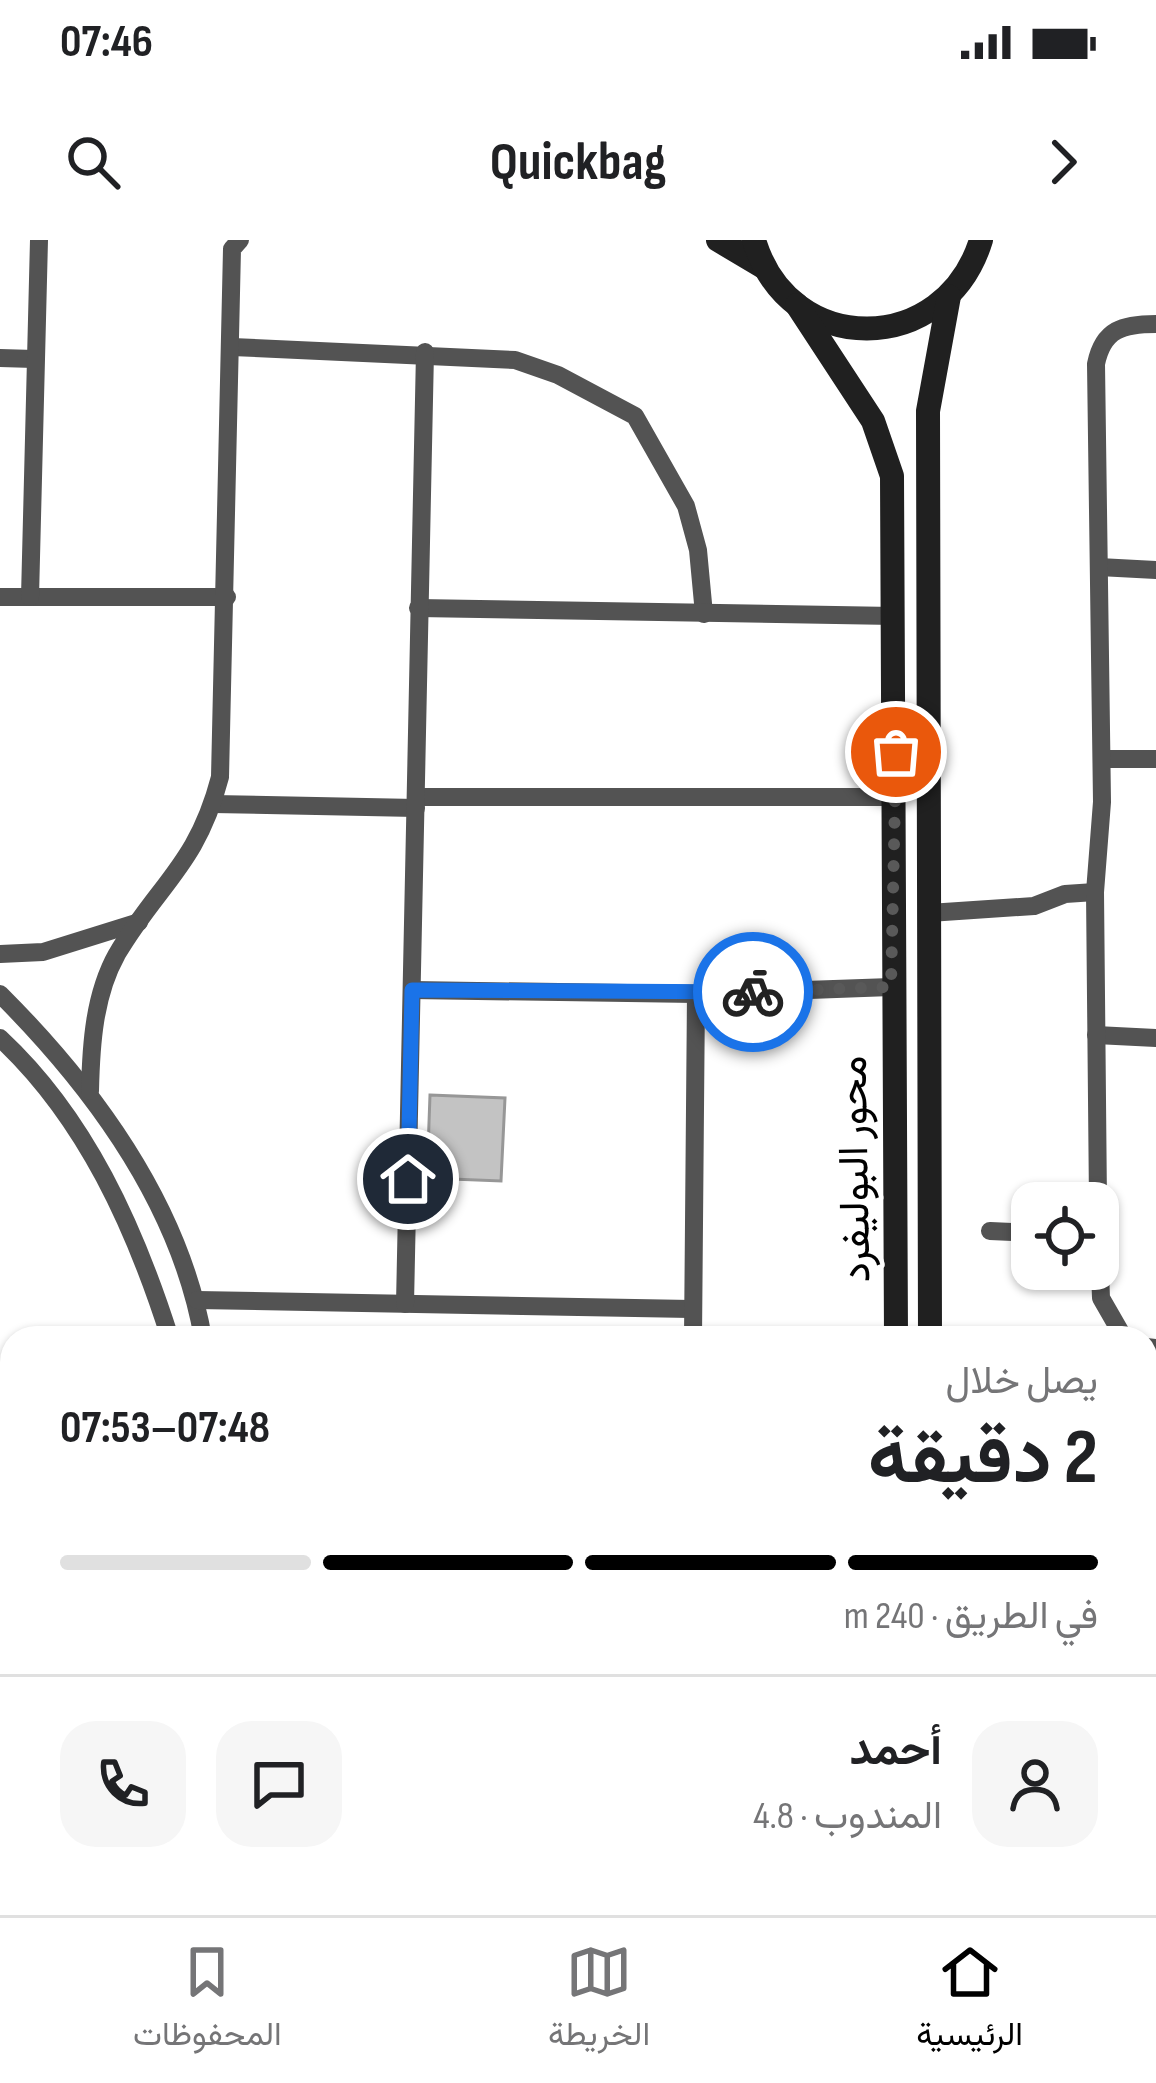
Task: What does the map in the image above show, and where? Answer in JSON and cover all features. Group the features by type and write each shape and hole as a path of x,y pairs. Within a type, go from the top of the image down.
{"street":[{"path":"30,596 39,240"},
{"path":"718,240 765,268"},
{"path":"754,240 765,268"},
{"path":"797,305 826,322 875,329 923,316 950,296 981,240"},
{"path":"90,1091 100,1001 115,958 177,877 213,804 223,741 233,243"},
{"name":"محور البوليفرد","path":"765,268 797,305 873,422 892,476 896,1326"},
{"name":"محور البوليفرد","path":"930,1326 928,411 950,296"},
{"path":"1098,1182 1095,892 1102,759 1099,347 1124,325 1156,324"},
{"path":"232,347 425,352 515,360 558,375 635,416 686,506 698,550 704,614"},
{"path":"405,1304 425,352"},
{"path":"0,358 34,359"},
{"path":"1100,567 1156,570"},
{"path":"0,597 227,597"},
{"path":"418,608 894,616"},
{"path":"1102,759 1156,759"},
{"path":"213,804 896,796"},
{"path":"929,913 1034,906 1064,894 1095,892"},
{"path":"0,954 43,952 139,922"},
{"path":"412,990 696,994 891,987"},
{"path":"0,994 90,1091 136,1166 197,1300 201,1326"},
{"path":"693,1326 696,994"},
{"path":"1096,1035 1156,1038"},
{"path":"0,1038 61,1108 107,1180 143,1256 166,1326"},
{"path":"990,1231 1011,1232"},
{"path":"1101,1290 1117,1326"},
{"path":"197,1300 692,1309"}],"building":[{"path":"430,1095 505,1098 501,1181 427,1178"}],"way so far":[{"path":"753,992 891,987 896,752"}],"route":[{"path":"408,1179 412,990 753,992"}]}
